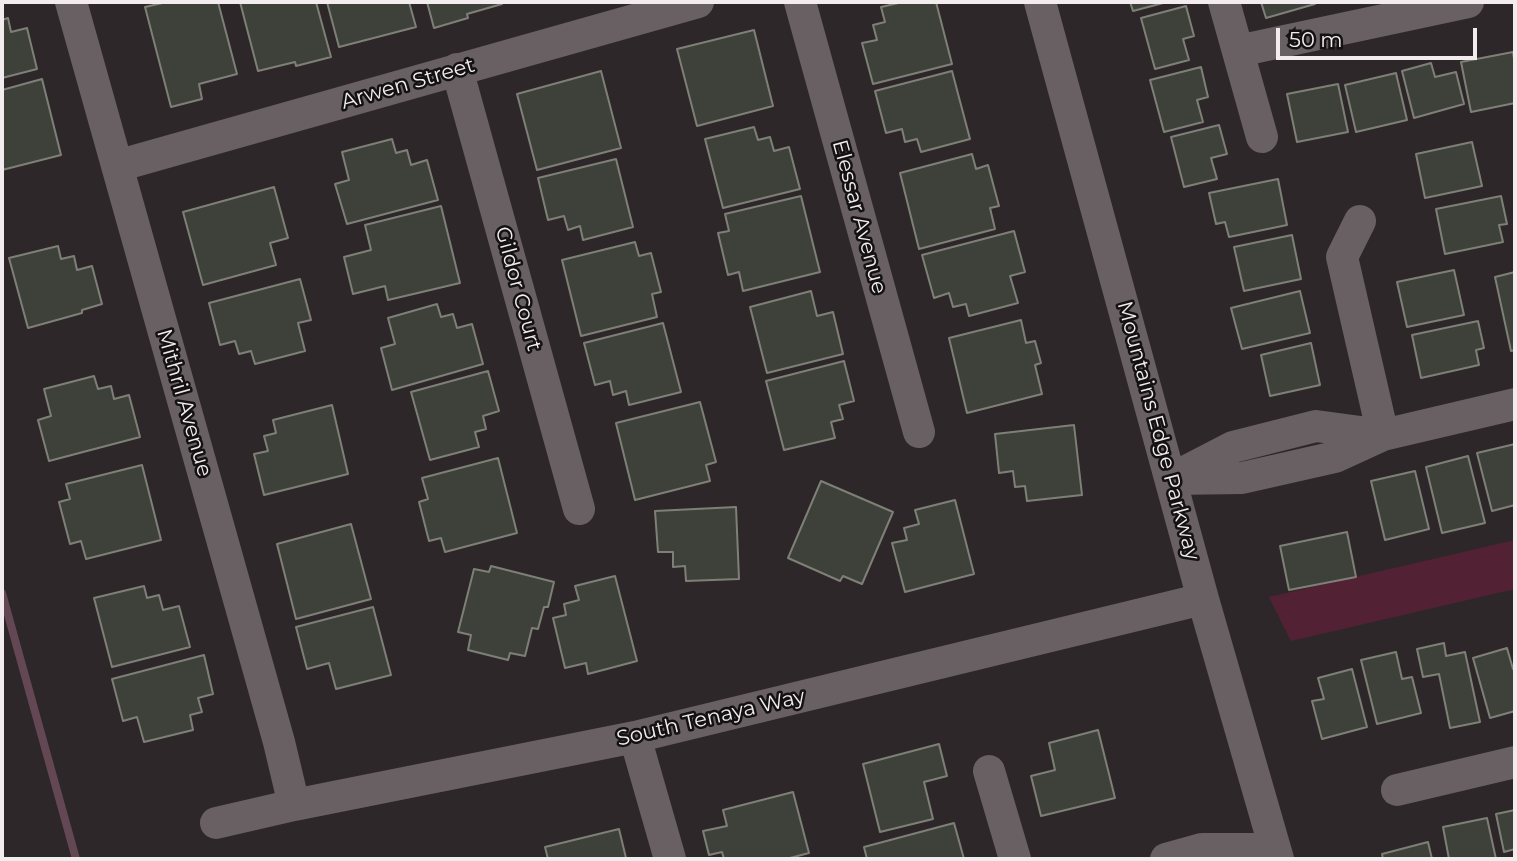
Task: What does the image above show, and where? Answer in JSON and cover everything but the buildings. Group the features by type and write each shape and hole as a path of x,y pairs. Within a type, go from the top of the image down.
{"street":[{"name":"Mithril Avenue","path":"71,2 294,805"},
{"name":"Arwen Street","path":"117,166 698,2"},
{"name":"Elessar Avenue","path":"800,2 919,432"},
{"name":"Mountains Edge Parkway","path":"1040,2 1171,479 1270,856"},
{"path":"1224,2 1262,137"},
{"path":"1238,51 1460,2"},
{"name":"Gildor Court","path":"457,69 579,509"},
{"path":"1360,221 1342,257 1383,435"},
{"path":"1171,479 1242,478 1335,457 1383,435 1515,404"},
{"path":"1171,479 1233,447 1317,426 1383,435"},
{"path":"1283,435 1291,467"},
{"name":"South Tenaya Way","path":"216,823 635,737 1203,599"},
{"path":"635,737 670,859"},
{"path":"1397,790 1515,762"},
{"path":"989,771 1015,859"},
{"path":"1166,859 1202,849 1270,856"}],"shaded area":[{"path":"1515,540 1515,589 1291,641 1269,597"}],"waterway":[{"path":"2,593 76,859"}]}
